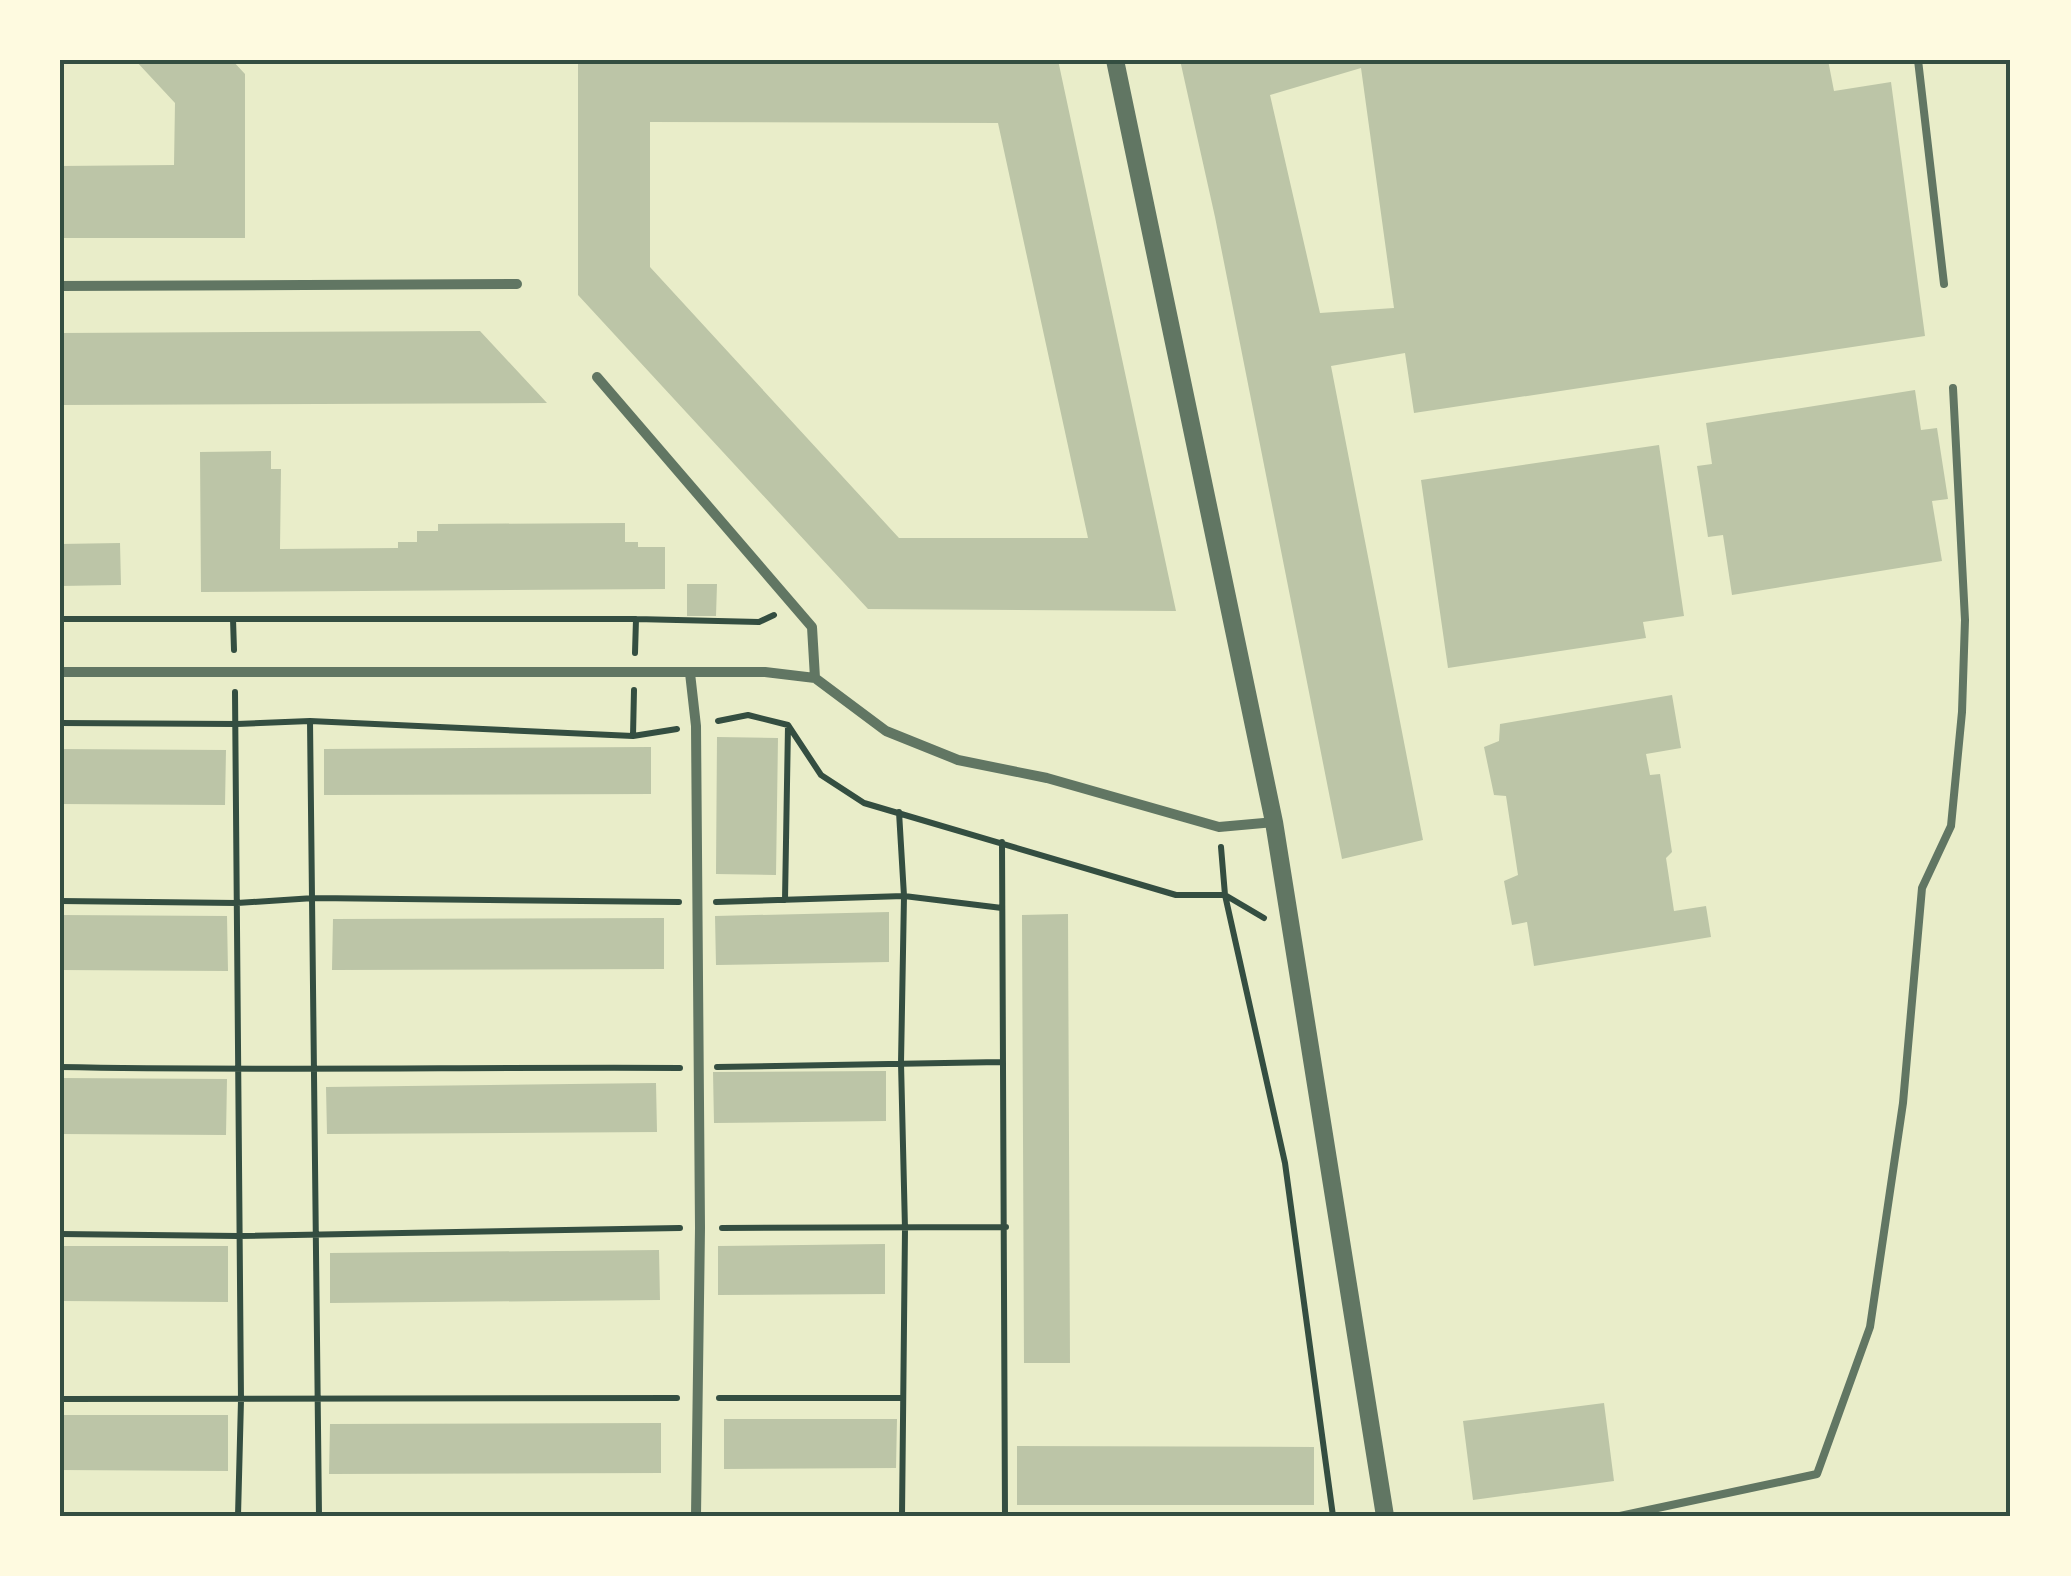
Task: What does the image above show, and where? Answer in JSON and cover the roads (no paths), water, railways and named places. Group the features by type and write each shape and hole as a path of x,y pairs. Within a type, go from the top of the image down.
{"street":[{"path":"1115,60 1274,822 1385,1516"},
{"path":"60,286 516,284"},
{"path":"596,377 812,627 815,678"},
{"path":"60,672 765,672 815,678 886,732 958,760 1047,778 1219,826 1274,822"},
{"path":"690,674 696,726 698,902 700,1228 696,1516"}],"lane":[{"path":"1918,60 1944,284"},
{"path":"1620,1516 1817,1474 1870,1327 1903,1103 1922,888 1951,826 1962,712 1965,620 1953,388"}]}
